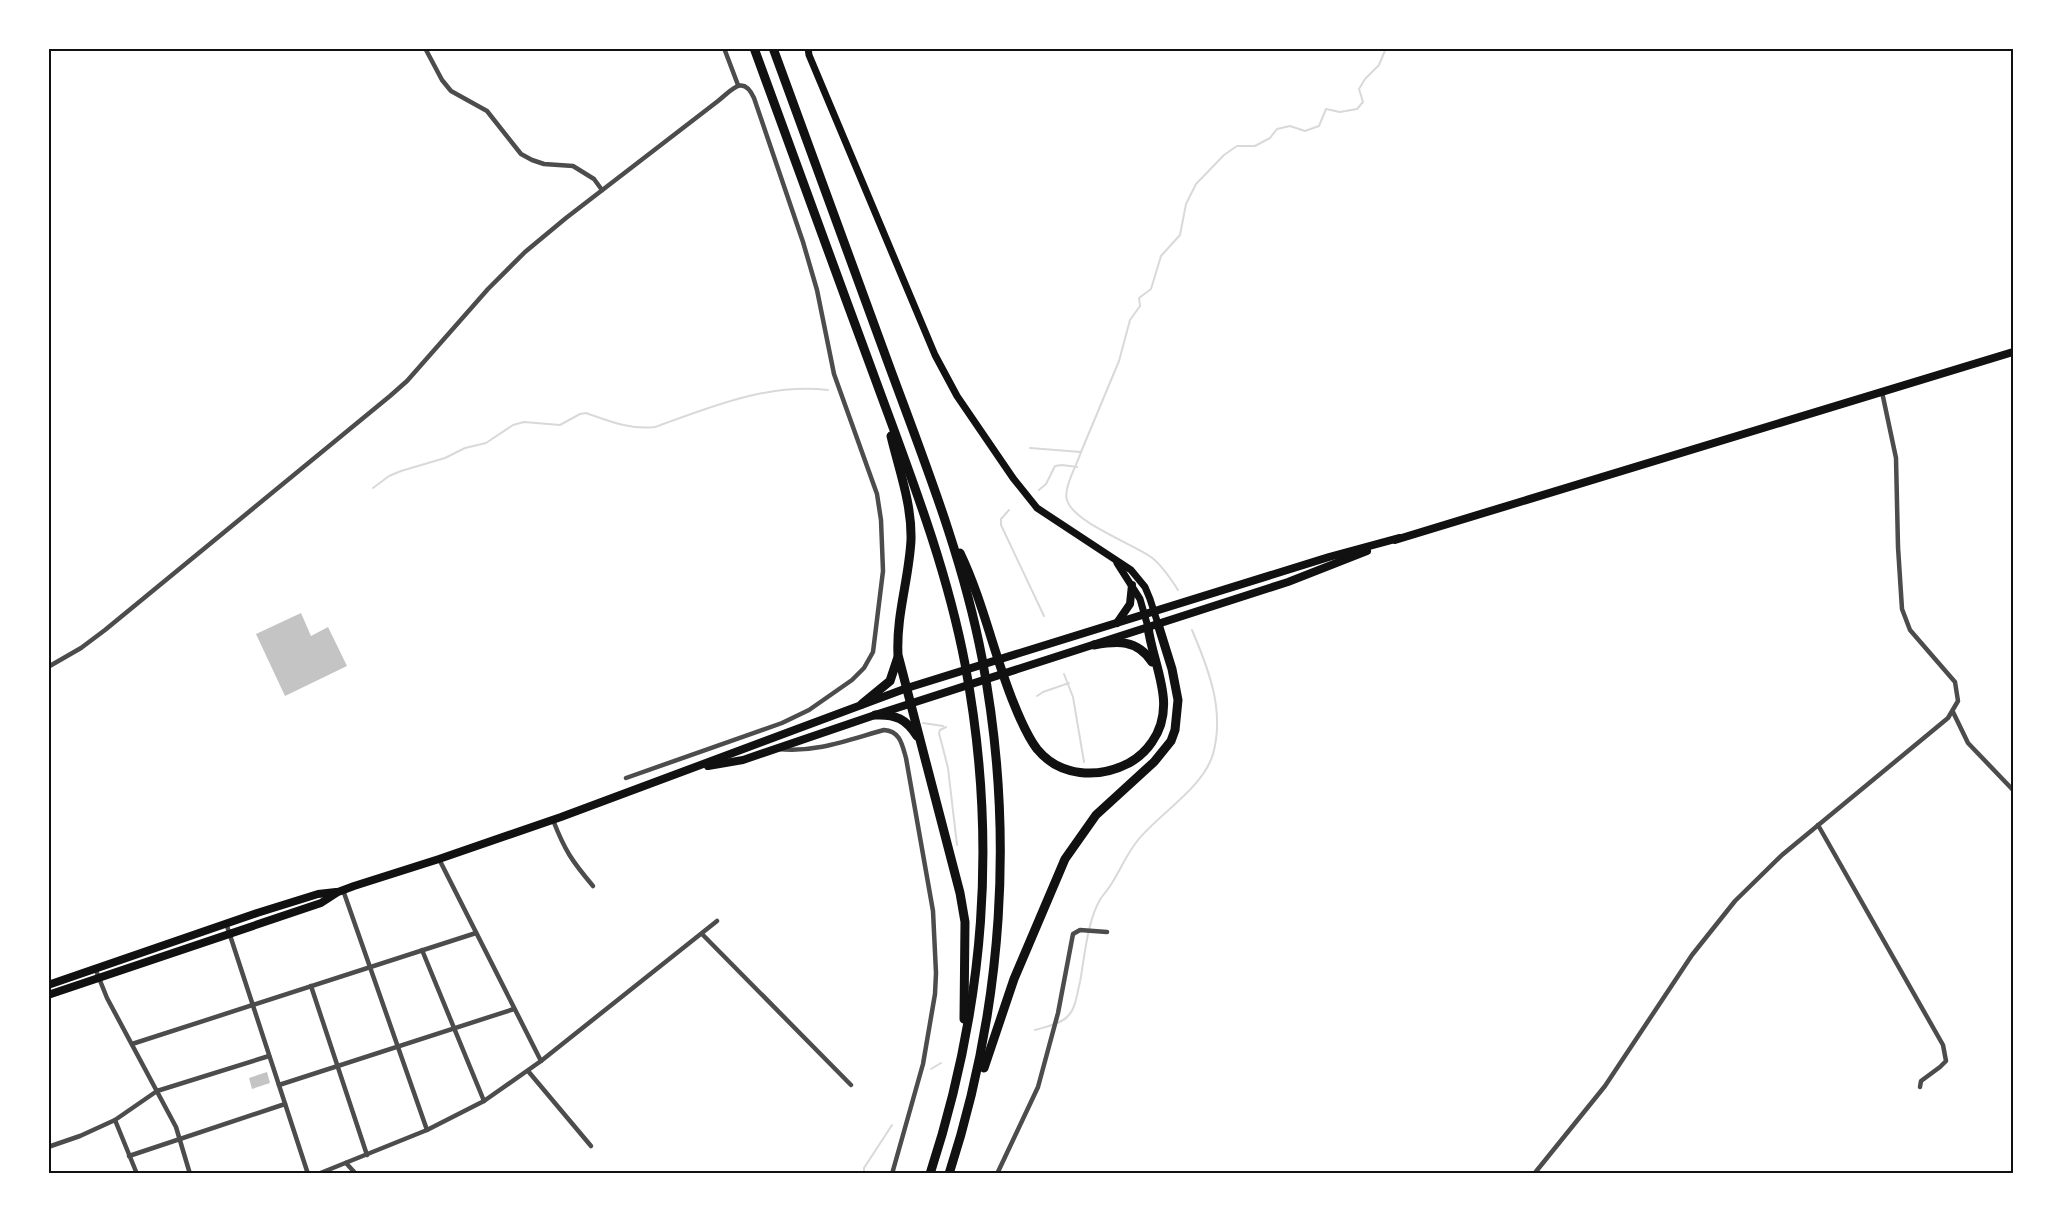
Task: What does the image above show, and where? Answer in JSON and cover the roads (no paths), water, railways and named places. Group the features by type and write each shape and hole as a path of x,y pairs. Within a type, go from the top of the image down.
{"highway":[{"path":"754,48 917,491 936,552 965,662 971,698 982,803 982,893 979,947 963,1054 951,1107 930,1174"},
{"path":"773,48 934,484 982,657 1000,802 1000,894 997,949 990,1003 968,1113"},
{"path":"884,404 910,524 909,558 897,632 898,655 960,893 965,921 963,1054"},
{"path":"948,530 964,563 1007,688 1028,735 1042,754 1066,769 1087,774 1100,773 1134,760 1156,737 1163,719 1165,700 1148,627"},
{"path":"948,1174 1011,989 1065,859 1096,815 1155,762 1173,735 1178,700 1172,669 1158,624"},
{"path":"1094,645 1129,642 1143,650 1156,668"},
{"path":"862,704 890,681 898,655"},
{"path":"875,716 901,718 907,722 920,741"}],"main road":[{"path":"808,48 910,297 935,355 957,396 1013,478 1037,508 1131,570 1148,593 1158,624"},
{"path":"49,983 226,923 318,894 340,891 553,820 907,688 1329,556 1399,538 2013,352"},
{"path":"696,768 733,763 1288,582 1399,538"},
{"path":"1116,560 1140,599 1148,627"},
{"path":"1117,623 1130,604 1132,585"},
{"path":"48,995 321,903 340,891"}],"street":[{"path":"425,48 442,80 451,91 487,111 521,154 544,164 573,166 594,179 602,190"},
{"path":"724,48 738,86"},
{"path":"48,668 105,630 390,396 407,381 512,264 542,237 738,86 746,85 754,98 800,231 817,290 834,374 877,494 881,520 882,571 873,652 864,668 852,680 809,710 782,723 626,778"},
{"path":"1534,1174 1605,1086 1692,955 1735,901 1761,874 1818,825 1948,718 1959,701 1955,682 1910,630 1902,609 1896,458 1882,392"},
{"path":"1953,712 1968,742 2013,790"},
{"path":"775,749 812,750 884,730 895,732 899,736 906,758 933,910 935,984 923,1064 892,1174"},
{"path":"553,820 571,861 593,886"},
{"path":"1818,825 1943,1045 1946,1061 1921,1081 1920,1087"},
{"path":"439,859 541,1061"},
{"path":"340,891 370,967 427,1130"},
{"path":"318,1174 427,1130 484,1101 541,1061 717,921"},
{"path":"226,923 308,1174"},
{"path":"997,1174 1038,1087 1058,1013 1073,934 1080,930 1107,932"},
{"path":"132,1044 476,933"},
{"path":"702,934 851,1085"},
{"path":"422,950 484,1101"},
{"path":"95,968 107,998 176,1127 190,1174"},
{"path":"311,986 367,1155"},
{"path":"279,1085 514,1009"},
{"path":"48,1148 115,1120 157,1091 269,1056"},
{"path":"528,1071 591,1146"},
{"path":"129,1156 285,1104"},
{"path":"115,1120 137,1174"},
{"path":"346,1163 356,1174"}],"waterway":[{"path":"1178,590 1155,560 1080,516 1072,508 1066,495 1119,361 1130,320 1140,306 1139,298 1151,289 1161,256 1180,235 1186,204 1196,184 1224,155 1237,146 1255,146 1270,138 1277,129 1290,126 1305,131 1319,126 1326,109 1340,112 1357,109 1363,102 1359,89 1379,65 1386,48"},
{"path":"373,488 389,476 445,458 465,448 486,443 513,425 524,422 560,425 586,413 611,422 646,428 761,393 805,389 828,390"},
{"path":"1030,448 1081,452"},
{"path":"1039,490 1046,484 1055,466 1077,467"},
{"path":"1009,510 1001,519 1001,525 1044,616"},
{"path":"1035,1030 1053,1025 1071,1013 1075,1005 1096,907 1138,840 1191,789 1208,766 1213,754 1216,738 1216,706 1209,675 1192,630"},
{"path":"1064,674 1073,697 1084,762"},
{"path":"1037,696 1069,683"},
{"path":"923,723 943,726"},
{"path":"946,727 939,733 948,768 957,845"},
{"path":"931,1069 941,1063"},
{"path":"864,1174 864,1168 892,1125"}]}
